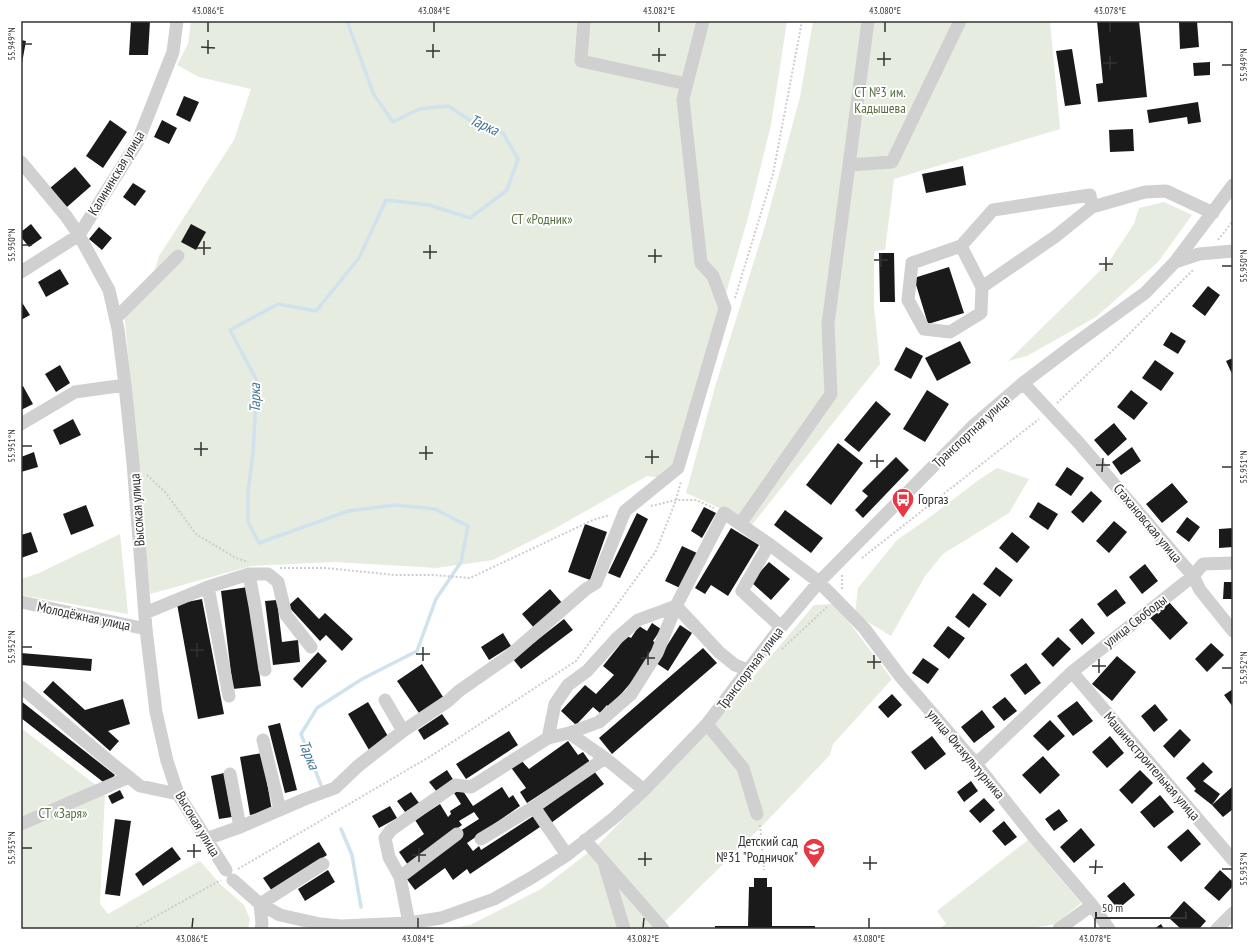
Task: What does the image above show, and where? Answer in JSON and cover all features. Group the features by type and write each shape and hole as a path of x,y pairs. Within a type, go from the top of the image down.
{"street":[{"name":"Калининская улица","path":"21,272 79,235 138,141 173,52 177,21"},
{"path":"584,21 581,61 687,84"},
{"path":"206,839 240,827 335,788 358,766 403,731 448,701 459,691 509,656 586,589 596,583 626,511 678,468 725,308 713,276 701,263 683,98 703,21"},
{"path":"740,524 831,394 828,324 868,21"},
{"path":"849,165 892,162 960,21"},
{"name":"Высокая улица","path":"21,162 56,204 79,235 109,290 116,318 133,463 146,629 156,712 166,761 178,794 229,875 260,904"},
{"name":"Транспортная улица","path":"260,904 280,915 320,924 341,926 409,923 441,918 494,899 567,855 615,817 644,790 707,724 781,627 819,582 974,426 1023,383 1145,293 1175,262 1233,185"},
{"path":"982,287 1056,236 1092,207 1145,192 1166,191 1213,213"},
{"path":"961,246 982,287 981,313 950,332 924,329 908,300 912,263 961,246 993,210 1090,195 1092,207"},
{"name":"Транспортная улица","path":"1175,262 1199,254 1233,251"},
{"path":"116,318 178,256"},
{"name":"Стахановская улица","path":"1023,383 1050,410 1193,576 1200,590 1233,631"},
{"path":"21,424 75,392 125,385"},
{"path":"409,923 400,877 389,857 385,838 390,830 455,785 471,787 548,738 569,733 599,722 631,694 657,653 676,606 724,513"},
{"name":"улица Физкультурника","path":"724,513 769,544 819,582 864,628 900,676 976,764 1034,837 1092,905 1109,929"},
{"path":"769,544 742,591 781,627"},
{"name":"улица Свободы","path":"976,764 1072,672 1193,576 1203,564 1233,563"},
{"path":"249,568 265,670"},
{"path":"145,613 249,568 268,574 278,582 286,615 311,647"},
{"path":"208,587 229,696"},
{"name":"Молодёжная улица","path":"21,602 146,629"},
{"path":"676,606 719,652 735,665 748,670"},
{"path":"548,738 555,704 568,685 587,671 616,639 638,620 676,606"},
{"name":"Машиностроительная улица","path":"1072,672 1233,860"},
{"path":"21,687 140,786 178,794"},
{"path":"385,700 403,731"},
{"path":"707,724 743,768 757,814"},
{"path":"569,733 605,758 644,790"},
{"path":"262,740 280,810"},
{"path":"481,839 534,807 605,758"},
{"path":"230,774 240,827"},
{"path":"21,824 129,777"},
{"path":"534,807 567,855"},
{"path":"400,877 457,834"},
{"path":"585,840 663,929"},
{"path":"603,860 624,929"},
{"path":"261,929 260,904 323,864"},
{"path":"1058,929 1092,905"},
{"path":"1217,929 1233,913"},
{"path":"311,929 341,926"}],"path":[{"path":"734,304 773,174 802,21"},
{"path":"860,560 1050,410 1113,350 1195,268"},
{"path":"133,463 165,492 196,534 236,558 249,568"},
{"path":"133,929 229,875 430,756 576,661 656,551 676,500 682,478"},
{"path":"645,507 676,500 696,500 724,513"},
{"path":"275,568 326,568 394,575 433,575 470,578 593,520 626,511"},
{"path":"780,650 836,599 843,587 842,573"},
{"path":"757,814 761,828 764,870"}],"green space":[{"name":"СТ «Родник»","path":"191,21 787,21 771,125 748,218 670,484 658,478 647,476 556,528 493,560 436,568 335,562 251,566 150,594 124,311 150,285 159,256 234,140 251,89 199,77 177,65 188,44"},
{"name":"СТ №3 им. Кадышева","path":"813,21 1050,21 1060,129 894,179 885,250 874,251 874,306 880,364 751,526 713,505 686,493 715,387 765,226 800,97"},
{"path":"1164,202 1192,215 1158,262 1096,317 1027,356 1008,361 1108,263 1134,224 1139,208"},
{"path":"997,468 1029,479 1009,513 943,554 925,576 891,636 855,614 858,588 897,540"},
{"path":"120,534 128,614 21,595 21,579 39,573"},
{"path":"832,604 848,621 892,679 833,744 830,755 761,827 657,929 446,929 470,925 541,889 598,845 701,739 814,605"},
{"name":"СТ «Заря»","path":"21,728 105,792 100,904 108,914 200,861 221,885 244,905 250,919 248,929 21,929"},
{"path":"1028,840 1081,903 1056,924 1027,929 938,929 946,924 937,911"}],"building":[{"path":"131,21 150,21 148,55 129,55"},
{"path":"1097,21 1139,21 1147,97 1098,102 1096,84 1103,83"},
{"path":"1179,21 1197,21 1199,47 1180,49"},
{"path":"21,40 26,41 22,63 21,63"},
{"path":"1072,49 1081,104 1065,106 1056,51"},
{"path":"1210,62 1210,75 1194,76 1193,63"},
{"path":"184,96 199,102 190,122 176,115"},
{"path":"1198,102 1201,122 1188,124 1187,117 1149,123 1147,110"},
{"path":"110,120 127,132 103,168 86,156"},
{"path":"162,120 177,128 169,144 154,137"},
{"path":"1133,129 1134,151 1110,152 1109,130"},
{"path":"963,166 966,185 926,193 922,174"},
{"path":"75,167 91,186 67,207 50,188"},
{"path":"133,183 146,191 135,206 123,197"},
{"path":"31,224 42,238 29,247 21,237 21,232"},
{"path":"191,224 206,232 196,250 181,242"},
{"path":"99,227 112,238 102,250 89,239"},
{"path":"879,253 894,253 895,302 880,302"},
{"path":"949,267 964,313 928,324 914,278"},
{"path":"60,269 69,284 46,297 38,282"},
{"path":"1208,286 1220,295 1205,316 1192,306"},
{"path":"21,301 30,315 21,320"},
{"path":"1171,332 1186,341 1178,354 1163,345"},
{"path":"960,341 971,363 937,381 925,358"},
{"path":"906,347 923,356 911,379 894,370"},
{"path":"1233,358 1233,376 1226,361"},
{"path":"1155,360 1174,373 1161,391 1142,378"},
{"path":"60,365 70,383 56,392 45,374"},
{"path":"23,386 33,404 21,410 21,387"},
{"path":"927,390 949,404 925,442 903,429"},
{"path":"1131,390 1148,403 1134,420 1117,407"},
{"path":"876,401 891,414 859,452 844,440"},
{"path":"73,419 81,435 60,445 53,430"},
{"path":"1114,423 1127,439 1108,456 1094,440"},
{"path":"838,443 863,463 831,505 806,485"},
{"path":"1132,447 1141,461 1121,475 1112,462"},
{"path":"34,452 38,467 21,472 21,457"},
{"path":"896,457 909,470 863,518 855,510 868,496 862,491"},
{"path":"1067,467 1084,478 1071,496 1055,485"},
{"path":"1172,483 1188,502 1162,523 1146,504"},
{"path":"1091,491 1102,501 1083,523 1071,512"},
{"path":"1038,502 1058,514 1048,530 1029,517"},
{"path":"86,505 94,526 71,535 63,514"},
{"path":"704,507 716,513 702,538 691,531"},
{"path":"785,510 823,538 811,553 774,525"},
{"path":"637,513 648,519 620,578 608,573"},
{"path":"1187,517 1200,527 1189,542 1176,532"},
{"path":"1114,521 1127,532 1109,553 1096,541"},
{"path":"585,524 607,532 590,580 568,572"},
{"path":"731,528 759,545 728,596 711,585 705,594 695,588"},
{"path":"1233,528 1233,547 1219,548 1219,529"},
{"path":"31,532 38,552 21,558 21,535"},
{"path":"1012,532 1030,547 1017,563 999,548"},
{"path":"682,546 697,553 680,588 665,581"},
{"path":"769,562 790,579 771,600 751,582"},
{"path":"1145,564 1158,581 1142,594 1129,577"},
{"path":"996,567 1013,580 1000,597 983,584"},
{"path":"1224,582 1233,582 1233,599 1223,599"},
{"path":"248,587 261,686 233,689 221,591"},
{"path":"550,589 563,604 535,629 522,614"},
{"path":"1116,589 1126,603 1107,617 1097,604"},
{"path":"973,593 987,604 969,628 955,617"},
{"path":"298,597 319,619 325,613 353,639 342,651 326,635 320,641 288,606"},
{"path":"202,599 224,714 198,719 177,604"},
{"path":"277,600 282,642 298,640 300,662 273,665 265,601"},
{"path":"1168,601 1188,623 1170,640 1150,618"},
{"path":"1082,618 1095,633 1082,645 1069,630"},
{"path":"564,619 573,630 521,669 513,659"},
{"path":"652,623 661,629 653,641 657,644 635,678 609,708 607,705 600,713 593,707 576,725 561,711 585,685 596,694 614,675 603,666 627,636 631,638 639,626 647,631"},
{"path":"680,625 692,633 668,671 656,663"},
{"path":"948,626 965,638 949,659 933,646"},
{"path":"503,633 511,646 489,660 481,647"},
{"path":"1058,637 1071,649 1053,667 1041,654"},
{"path":"1211,643 1224,655 1207,672 1195,659"},
{"path":"703,648 717,663 612,754 599,738"},
{"path":"318,652 327,661 302,688 293,679"},
{"path":"21,653 92,659 91,671 21,665"},
{"path":"1117,656 1136,672 1112,701 1092,684"},
{"path":"923,658 939,669 928,684 912,673"},
{"path":"1026,663 1041,683 1025,695 1010,675"},
{"path":"422,664 445,700 421,716 397,681"},
{"path":"53,681 85,710 123,699 130,724 108,731 119,741 110,751 43,692"},
{"path":"1233,689 1233,707 1224,695"},
{"path":"892,694 902,705 888,718 878,707"},
{"path":"1005,697 1017,711 1004,721 992,707"},
{"path":"21,701 115,775 107,785 21,718"},
{"path":"1077,701 1093,721 1073,736 1057,716"},
{"path":"368,702 389,738 369,750 348,714"},
{"path":"1155,704 1168,720 1154,732 1141,716"},
{"path":"982,710 995,727 974,743 961,727"},
{"path":"442,714 449,724 424,740 418,730"},
{"path":"1050,720 1065,736 1048,751 1033,736"},
{"path":"280,723 297,790 285,793 268,726"},
{"path":"1180,729 1191,740 1174,758 1163,746"},
{"path":"509,731 518,745 466,779 456,764"},
{"path":"932,736 946,754 925,770 911,752"},
{"path":"1110,736 1124,753 1107,768 1092,752"},
{"path":"568,741 578,755 583,752 590,762 527,803 520,792 526,788 510,766 520,759 529,769"},
{"path":"262,753 272,811 250,815 240,757"},
{"path":"1043,756 1060,775 1040,794 1022,775"},
{"path":"1203,762 1213,772 1203,781 1220,794 1212,805 1194,791 1196,789 1186,778"},
{"path":"447,770 454,781 437,792 429,782"},
{"path":"1140,770 1153,783 1132,804 1119,790"},
{"path":"594,771 604,784 551,823 541,810"},
{"path":"224,773 232,817 219,819 211,776"},
{"path":"971,781 978,791 964,802 957,792"},
{"path":"502,787 509,798 513,795 520,806 467,843 473,851 479,846 481,850 535,815 543,825 470,874 467,869 453,880 445,868 415,890 406,878 460,831 479,819 474,812 459,821 462,825 408,865 399,852 424,834 415,820 440,804 448,817 451,814 450,811 461,804 454,793 461,788 473,806"},
{"path":"1232,787 1233,809 1223,817 1212,805"},
{"path":"120,790 124,798 112,804 108,796"},
{"path":"411,792 419,803 405,812 397,801"},
{"path":"1160,795 1174,812 1154,828 1140,812"},
{"path":"984,798 995,810 980,823 969,811"},
{"path":"390,806 397,818 379,828 372,816"},
{"path":"1059,809 1068,821 1054,831 1045,819"},
{"path":"115,819 131,821 120,896 105,894"},
{"path":"1004,821 1017,837 1005,846 992,831"},
{"path":"1081,828 1095,845 1074,863 1060,847"},
{"path":"1188,829 1201,844 1181,862 1167,847"},
{"path":"319,842 327,855 272,891 263,878"},
{"path":"172,847 181,859 143,886 135,874"},
{"path":"328,870 335,882 305,901 298,889"},
{"path":"1220,870 1233,882 1233,886 1219,901 1204,888"},
{"path":"754,878 767,878 767,887 772,887 772,926 815,926 815,929 715,929 715,926 748,926 749,887 754,887"},
{"path":"1124,882 1135,895 1118,909 1107,896"},
{"path":"1184,901 1206,921 1199,929 1181,929 1169,918"},
{"path":"1161,924 1164,929 1154,929"}],"waterway":[{"name":"Тарка","path":"321,785 301,734 317,708 362,679 417,651 436,599 461,562 468,526 435,509 395,505 348,511 259,543 248,522 248,492 253,453 257,381 230,330 278,304 316,311 359,258 386,200 429,205 470,218 507,190 518,159 503,133 479,126 448,106 419,109 393,122 374,95 347,21"},
{"name":"Тарка","path":"341,829 352,855 361,907"}],"place":[{"name":"Горгаз","path":"903,518"},
{"name":"Детский сад №31 \"Родничок\"","path":"814,868"}]}
